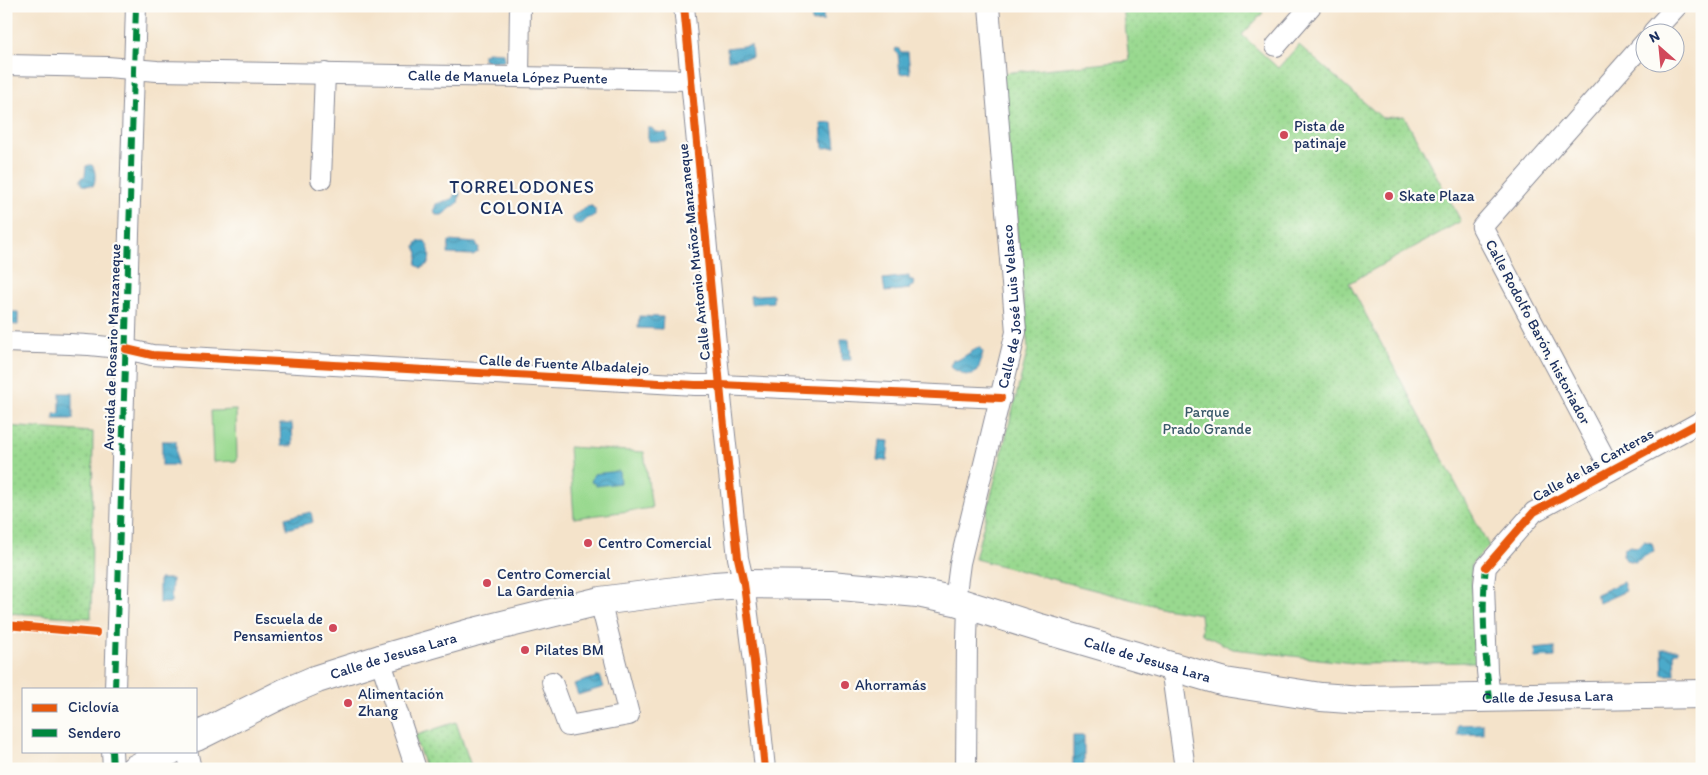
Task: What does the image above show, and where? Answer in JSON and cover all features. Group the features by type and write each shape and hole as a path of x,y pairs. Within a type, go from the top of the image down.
{"main road":[{"name":"Calle de Jesusa Lara","path":"198,736 292,690 317,680 380,659 474,632 600,601 714,586 744,584 830,585 918,593 962,604 1225,682 1321,697 1362,700 1490,699 1702,694"},
{"path":"135,769 168,752"}],"street":[{"name":"Avenida de Rosario Manzaneque","path":"115,688 136,6"},
{"path":"519,77 520,6"},
{"name":"Calle Antonio Muñoz Manzaneque","path":"684,6 738,558 744,584 765,769"},
{"name":"Calle de José Luis Velasco","path":"966,769 966,639 959,570 1016,332 989,6"},
{"path":"1276,46 1311,6"},
{"path":"1662,22 1677,6"},
{"name":"Calle Rodolfo Barón, historiador","path":"1611,470 1482,227 1636,52"},
{"name":"Calle de Manuela López Puente","path":"6,65 167,71 691,80"},
{"path":"321,179 325,74"},
{"name":"Calle de Fuente Albadalejo","path":"6,342 99,345 152,355 685,384 1001,398"},
{"name":"Calle de las Canteras","path":"1490,699 1487,671 1484,584 1486,567 1534,512 1702,421"},
{"path":"552,682 568,726 629,716 600,601"},
{"path":"380,659 416,769"},
{"path":"1171,667 1185,769"},
{"path":"112,752 113,769"},
{"path":"187,752 191,769"}],"green space":[{"name":"Parque Prado Grande","path":"1123,6 1256,6 1263,13 1242,35 1278,68 1299,45 1382,118 1404,116 1461,221 1349,283 1489,546 1471,565 1476,662 1361,664 1233,649 1202,634 1200,614 1164,608 975,559 1028,349 1002,73 1129,61"},
{"path":"236,410 237,461 213,462 211,411"},
{"path":"6,426 93,432 91,618 6,613"},
{"path":"569,447 644,452 652,508 574,518"},
{"path":"456,722 472,769 426,769 414,736"}],"water":[{"path":"811,6 822,6 824,21 812,22"},
{"path":"751,45 752,57 728,60 727,48"},
{"path":"896,48 900,52 908,52 910,73 900,74"},
{"path":"487,52 504,53 504,61 486,61 486,59 483,59 483,54"},
{"path":"833,123 836,147 823,148 821,124"},
{"path":"648,128 652,128 655,132 667,133 667,141 648,141"},
{"path":"92,165 95,173 93,186 83,185 81,181 81,178 85,176 86,166"},
{"path":"457,190 460,193 458,203 442,215 436,215 434,210 436,204 452,199"},
{"path":"588,206 592,206 595,209 595,215 582,224 576,224 573,221 573,216"},
{"path":"425,241 430,255 428,264 421,268 416,265 418,253 415,247 417,242"},
{"path":"449,241 476,243 479,248 478,252 473,255 448,254"},
{"path":"909,276 909,279 913,280 914,283 910,289 885,292 883,279"},
{"path":"773,294 773,302 751,304 750,296"},
{"path":"6,312 18,312 18,325 6,324"},
{"path":"639,316 663,317 662,329 638,328"},
{"path":"841,339 849,339 851,360 842,360"},
{"path":"979,347 983,352 976,373 972,375 963,374 950,366 953,359 958,360"},
{"path":"60,393 73,393 73,419 54,419 54,414 60,413"},
{"path":"280,424 292,424 293,446 281,446"},
{"path":"879,440 889,441 887,461 877,460"},
{"path":"162,441 176,441 176,465 162,465"},
{"path":"619,471 620,483 596,486 591,482 594,474"},
{"path":"311,512 313,522 287,529 285,518"},
{"path":"1644,541 1652,543 1654,551 1635,562 1626,560 1623,555 1624,549 1630,546 1637,547"},
{"path":"159,579 172,579 171,603 159,603"},
{"path":"1623,582 1626,591 1599,603 1596,594"},
{"path":"1555,647 1555,657 1535,658 1534,649"},
{"path":"1662,649 1678,649 1678,652 1674,652 1675,675 1663,675"},
{"path":"600,676 604,687 578,695 574,684"},
{"path":"1483,724 1483,734 1458,735 1458,725"},
{"path":"1073,736 1084,736 1084,769 1073,769"}],"marked path":[{"path":"115,688 136,6"},
{"path":"1487,565 1484,616 1490,699"},
{"path":"112,752 113,769"}],"cycle path":[{"path":"684,6 738,558 744,584 754,661 765,769"},
{"path":"126,349 152,355 695,385 1001,398"},
{"path":"1486,567 1534,512 1702,421"},
{"path":"6,625 96,633"}],"place":[{"name":"Pista de patinaje","path":"1284,135"},
{"name":"Skate Plaza","path":"1389,196"},
{"name":"Centro Comercial","path":"588,543"},
{"name":"Centro Comercial La Gardenia","path":"487,583"},
{"name":"Escuela de Pensamientos","path":"333,628"},
{"name":"Pilates BM","path":"525,650"},
{"name":"Ahorramás","path":"845,685"},
{"name":"Alimentación Zhang","path":"348,703"}],"district":[{"name":"TORRELODONES COLONIA","path":"522,197"}]}
